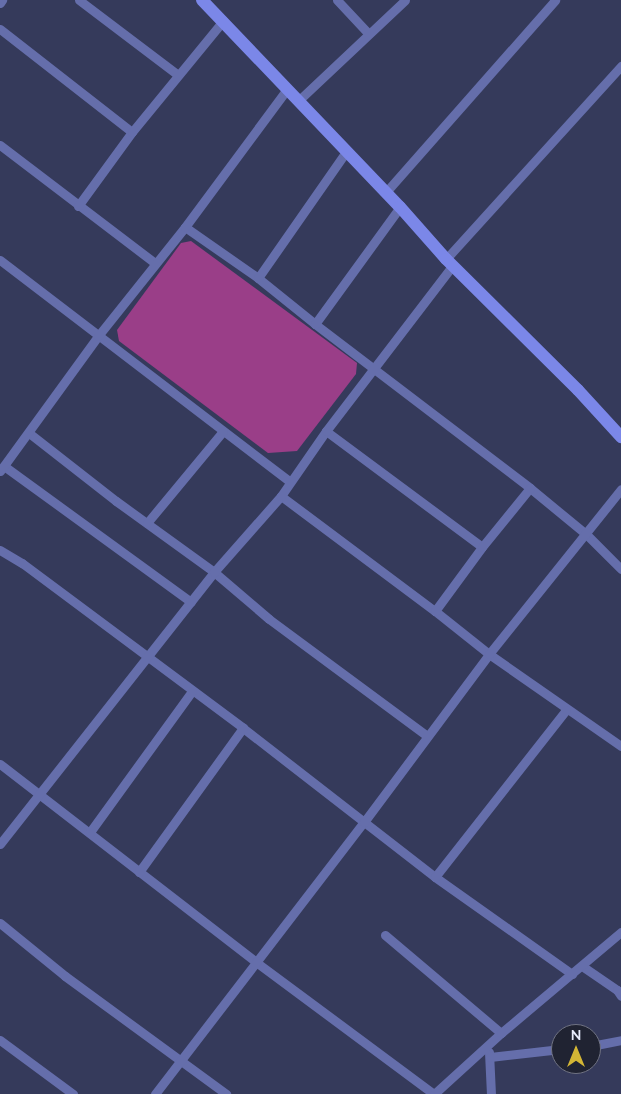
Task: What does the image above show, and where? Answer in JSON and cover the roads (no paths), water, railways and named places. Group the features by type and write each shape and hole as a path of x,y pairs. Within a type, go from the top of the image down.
{"street":[{"path":"79,0 178,76"},
{"path":"202,0 386,192 450,262 578,390 621,437"},
{"path":"337,0 368,33"},
{"path":"298,101 405,0"},
{"path":"386,192 549,2"},
{"path":"78,206 132,132 222,21"},
{"path":"0,29 132,132"},
{"path":"0,844 214,572 281,496 326,431 374,370 450,262 621,66"},
{"path":"191,602 2,468 98,336 185,227 287,89"},
{"path":"0,145 155,263"},
{"path":"258,278 346,152"},
{"path":"314,324 400,207"},
{"path":"185,227 258,278 314,324 530,488 587,534 621,569"},
{"path":"0,260 290,482"},
{"path":"147,523 223,431"},
{"path":"326,431 482,547"},
{"path":"29,433 214,572 269,619 427,736"},
{"path":"436,611 482,547 530,488"},
{"path":"155,1094 364,822 489,654 587,534 621,489"},
{"path":"281,496 436,611 489,654 566,710 621,746"},
{"path":"0,550 22,563 243,728 435,877 572,974"},
{"path":"90,832 192,691"},
{"path":"435,877 566,710"},
{"path":"139,872 243,728"},
{"path":"0,764 256,962 434,1094 501,1033 621,932"},
{"path":"0,923 65,976 226,1094"},
{"path":"386,935 501,1033"},
{"path":"582,966 617,990 621,996"},
{"path":"0,1040 73,1094"},
{"path":"601,1044 621,1040"},
{"path":"489,1045 491,1094"},
{"path":"490,1057 551,1050"}]}
